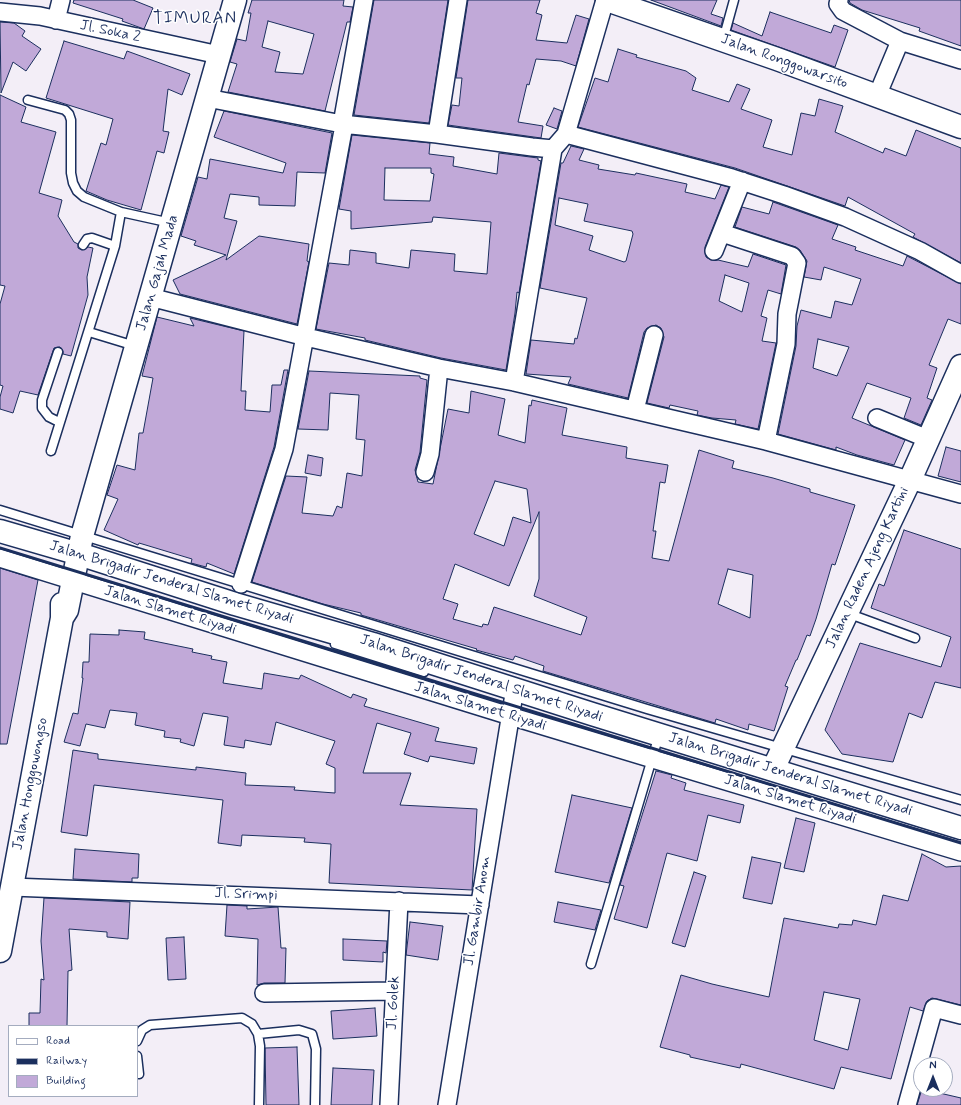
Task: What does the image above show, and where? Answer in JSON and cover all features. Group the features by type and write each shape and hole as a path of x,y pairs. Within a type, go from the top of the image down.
{"main road":[{"name":"Jalan Gajah Mada","path":"76,560 235,0"},
{"name":"Jalan Ronggowarsito","path":"606,0 723,40 961,127"},
{"name":"Jalan Raden Ajeng Kartini","path":"773,768 928,439 951,394 961,366"},
{"name":"Jalan Brigadir Jenderal Slamet Riyadi","path":"0,531 76,560 238,594 513,696 654,744 773,768 858,807 961,828"},
{"name":"Jalan Honggowongso","path":"0,951 62,618 67,610 76,560"}],"street":[{"path":"56,20 61,0"},
{"path":"238,594 284,449 306,337 364,0"},
{"path":"437,134 458,0"},
{"path":"514,382 553,149 566,134 606,0"},
{"path":"840,0 838,4 843,11 900,41 961,60"},
{"name":"Jl. Soka 2","path":"0,12 56,20 219,55"},
{"path":"877,96 900,41"},
{"path":"207,98 343,124 553,149"},
{"path":"566,134 742,181 845,218 920,251 961,274"},
{"path":"714,251 742,181"},
{"path":"722,233 792,256 797,263 787,314 786,344 766,441"},
{"path":"150,297 306,337 439,368 514,382 766,441 961,494"},
{"path":"635,410 654,335"},
{"path":"425,472 430,454 439,368"},
{"path":"877,418 928,439"},
{"name":"Jalan Slamet Riyadi","path":"0,558 76,560 510,716 654,744 858,807 961,852"},
{"name":"Jl. Gambir Anom","path":"447,1105 513,696"},
{"name":"Jl. Srimpi","path":"12,887 480,905"},
{"name":"Jl. Golek","path":"389,1105 399,901"},
{"path":"264,993 394,991"},
{"path":"907,1105 934,1008 961,1015"}],"lane":[{"path":"723,40 734,0"},
{"path":"28,100 65,110 69,114 72,120 73,183 77,191 84,197 121,212 172,223"},
{"path":"51,451 115,246 121,212"},
{"path":"83,246 87,239 92,238 115,246"},
{"path":"89,332 136,346"},
{"path":"58,352 42,400 42,408 49,417 60,422"},
{"path":"0,510 76,560"},
{"path":"238,594 647,709 961,800"},
{"path":"847,613 915,638"},
{"path":"325,641 430,674"},
{"path":"592,964 654,744"},
{"path":"858,807 961,836"},
{"path":"138,1039 142,1030 150,1025 242,1018 252,1024 258,1034 260,1046 259,1105"},
{"path":"258,1034 300,1030 312,1034 316,1049 315,1105"}],"building":[{"path":"74,0 133,0 153,8 144,29 122,21 123,19 73,3"},
{"path":"252,0 344,0 343,6 353,7 350,22 347,22 325,111 228,92 237,64 230,62 237,39 246,41 251,13 248,13","holes":["268,21 314,34 303,74 275,72 280,52 262,47"]},
{"path":"374,0 448,0 429,123 354,115"},
{"path":"468,0 540,0 536,13 542,15 536,40 567,43 576,15 589,19 576,66 561,61 536,59 529,85 527,84 518,122 543,126 541,138 448,125 452,105 459,106 462,78 456,78"},
{"path":"651,0 717,0 711,14 723,18 721,26"},
{"path":"849,0 961,0 961,46 919,31 920,28 862,10 850,3"},
{"path":"770,12 831,33 834,25 848,30 835,67 731,30 733,23 762,36"},
{"path":"0,22 14,23 25,31 22,36 41,49 26,71 13,62 1,93"},
{"path":"64,41 124,59 127,51 190,74 182,95 168,89 163,131 169,132 164,153 157,151 141,210 107,200 86,191 101,143 106,145 113,119 46,98"},
{"path":"618,49 637,55 636,57 686,71 696,78 692,90 729,102 737,84 750,89 741,109 772,120 763,147 792,155 801,113 815,116 819,99 843,106 835,132 883,153 885,148 906,156 916,130 961,148 961,263 913,237 915,234 848,197 845,206 735,168 578,127 595,78 608,82"},
{"path":"0,95 26,107 21,122 56,132 39,193 62,200 58,216 74,242 78,244 78,248 82,250 88,247 93,248 87,277 88,295 71,356 63,354 60,347 54,348 38,395 20,391 13,413 0,409 0,397 3,386 0,385 0,304 5,286 0,285"},
{"path":"554,108 562,111 557,129 546,125"},
{"path":"224,111 332,133 325,173 297,172 295,206 259,205 259,197 230,194 224,218 237,221 226,260 259,236 309,244 307,261 309,262 297,324 180,294 173,280 226,255 194,245 196,241 181,236 198,177 207,179 210,159 283,173 286,163 214,137"},
{"path":"352,135 430,143 429,154 454,157 453,166 497,174 499,153 538,158 538,160 541,161 519,293 517,292 506,370 441,358 365,340 365,338 316,329 329,263 349,265 350,250 376,253 376,263 409,268 411,250 455,254 454,271 487,274 491,222 433,217 432,222 351,229 351,211 339,209","holes":["385,168 431,168 431,173 434,174 430,201 384,200"]},
{"path":"571,146 584,149 579,160 599,165 598,169 635,175 636,173 687,184 685,192 715,199 721,185 729,187 705,247 706,257 711,260 718,260 748,267 753,254 786,265 781,294 768,290 761,316 767,318 762,341 776,343 758,429 735,424 736,420 697,415 698,411 670,405 669,408 647,403 664,337 661,328 656,325 647,328 644,332 628,398 568,384 571,377 526,374 531,340 574,344 575,338 577,339 587,298 540,288 561,163 563,163","holes":["559,198 588,204 584,221 632,231 633,234 626,261 624,262 589,250 593,236 555,225","725,275 749,283 742,312 719,301"]},
{"path":"773,202 838,225 832,239 856,247 855,250 903,266 907,256 961,284 961,324 948,319 929,365 937,368 927,398 932,400 921,425 904,418 911,398 867,383 852,418 905,440 894,465 857,455 836,447 836,450 778,434 796,346 797,326 801,310 831,318 835,301 852,305 861,279 824,267 821,280 804,277 807,261 800,250 796,247 735,227 742,207 769,214","holes":["818,339 849,347 837,376 813,368"]},
{"path":"157,317 194,326 190,318 244,331 241,391 246,391 245,410 270,412 272,385 281,385 284,370 288,370 274,447 234,574 207,563 206,567 191,563 192,559 139,543 138,545 104,530 118,499 107,495 117,465 135,470 139,433 143,433 153,378 142,376"},
{"path":"309,371 420,376 420,378 427,380 420,452 415,470 418,482 433,484 448,409 469,413 471,391 505,399 498,435 525,443 529,405 531,406 532,400 567,408 562,435 627,447 626,458 668,465 665,483 660,482 653,531 656,531 652,558 669,561 699,450 734,461 732,468 810,489 810,492 855,505 835,565 832,564 810,636 807,635 785,686 788,687 774,731 749,724 748,730 716,719 715,723 543,671 544,666 515,656 513,660 476,650 477,649 361,615 361,613 323,604 252,582 286,476 307,477 302,513 333,516 337,506 342,508 347,473 362,476 365,440 356,439 359,395 330,393 328,430 298,429","holes":["495,481 527,489 531,523 513,517 504,546 474,534","539,512 539,579 534,596 587,617 581,635 494,607 488,625 483,624 482,627 453,619 458,604 443,599 455,564 509,586","728,569 753,575 750,618 718,604"]},
{"path":"946,447 961,451 961,482 938,476"},
{"path":"308,455 323,458 321,476 305,473"},
{"path":"904,530 961,549 961,688 935,682 922,718 909,713 893,762 842,754 825,730 860,643 941,667 951,637 871,608 879,584 884,586"},
{"path":"0,568 38,580 7,744 0,744"},
{"path":"119,630 145,632 144,639 193,649 192,652 212,656 211,659 227,662 223,683 262,689 264,673 299,679 301,675 351,698 353,694 367,699 364,706 439,728 435,741 477,748 474,764 430,756 428,762 404,754 411,733 377,723 363,773 411,773 400,805 477,809 472,890 329,883 331,844 304,842 305,838 242,835 241,846 218,843 223,800 94,785 87,836 61,832 73,750 98,754 98,759 196,770 196,767 246,773 245,785 295,787 294,790 335,793 335,768 326,764 335,741 276,722 271,745 245,740 244,748 224,745 228,717 203,713 194,746 180,742 181,739 164,737 165,731 135,725 137,713 110,710 105,728 86,724 80,746 64,742 73,713 78,714 83,678 83,662 89,662 90,634 119,635"},
{"path":"656,771 672,775 671,778 686,783 684,790 744,805 740,823 708,815 697,861 667,853 647,928 614,919 624,886 620,885"},
{"path":"572,795 632,808 609,883 555,872"},
{"path":"796,818 815,823 804,872 784,868"},
{"path":"75,849 139,854 138,878 132,878 132,882 73,879"},
{"path":"922,854 946,867 961,866 961,1005 932,998 927,1001 923,1011 910,1007 891,1079 841,1067 834,1089 741,1064 740,1068 690,1057 690,1055 660,1047 681,975 712,984 769,997 784,918 838,928 839,924 852,925 853,920 876,925 883,895 908,901","holes":["824,992 860,999 848,1050 814,1040"]},
{"path":"752,857 781,863 772,904 743,898"},
{"path":"694,872 706,876 685,947 672,943"},
{"path":"44,898 130,902 128,939 107,937 107,932 69,929 72,970 68,971 67,1025 29,1025 29,1013 40,1013 41,979 44,980 41,941"},
{"path":"558,902 601,910 595,930 554,922"},
{"path":"227,905 247,906 247,909 278,907 281,948 286,948 285,983 264,983 257,985 258,939 225,936"},
{"path":"410,922 443,926 438,960 406,955"},
{"path":"184,937 186,979 168,980 166,938"},
{"path":"343,939 387,941 386,953 383,952 383,962 343,960"},
{"path":"375,1008 377,1036 333,1039 331,1011"},
{"path":"297,1047 299,1105 266,1105 265,1048"},
{"path":"333,1068 374,1070 372,1105 331,1105"},
{"path":"953,1096 961,1098 961,1105 917,1105 920,1097"}],"railway":[{"path":"0,548 961,843"}],"district":[{"name":"TIMURAN","path":"195,19"}]}
